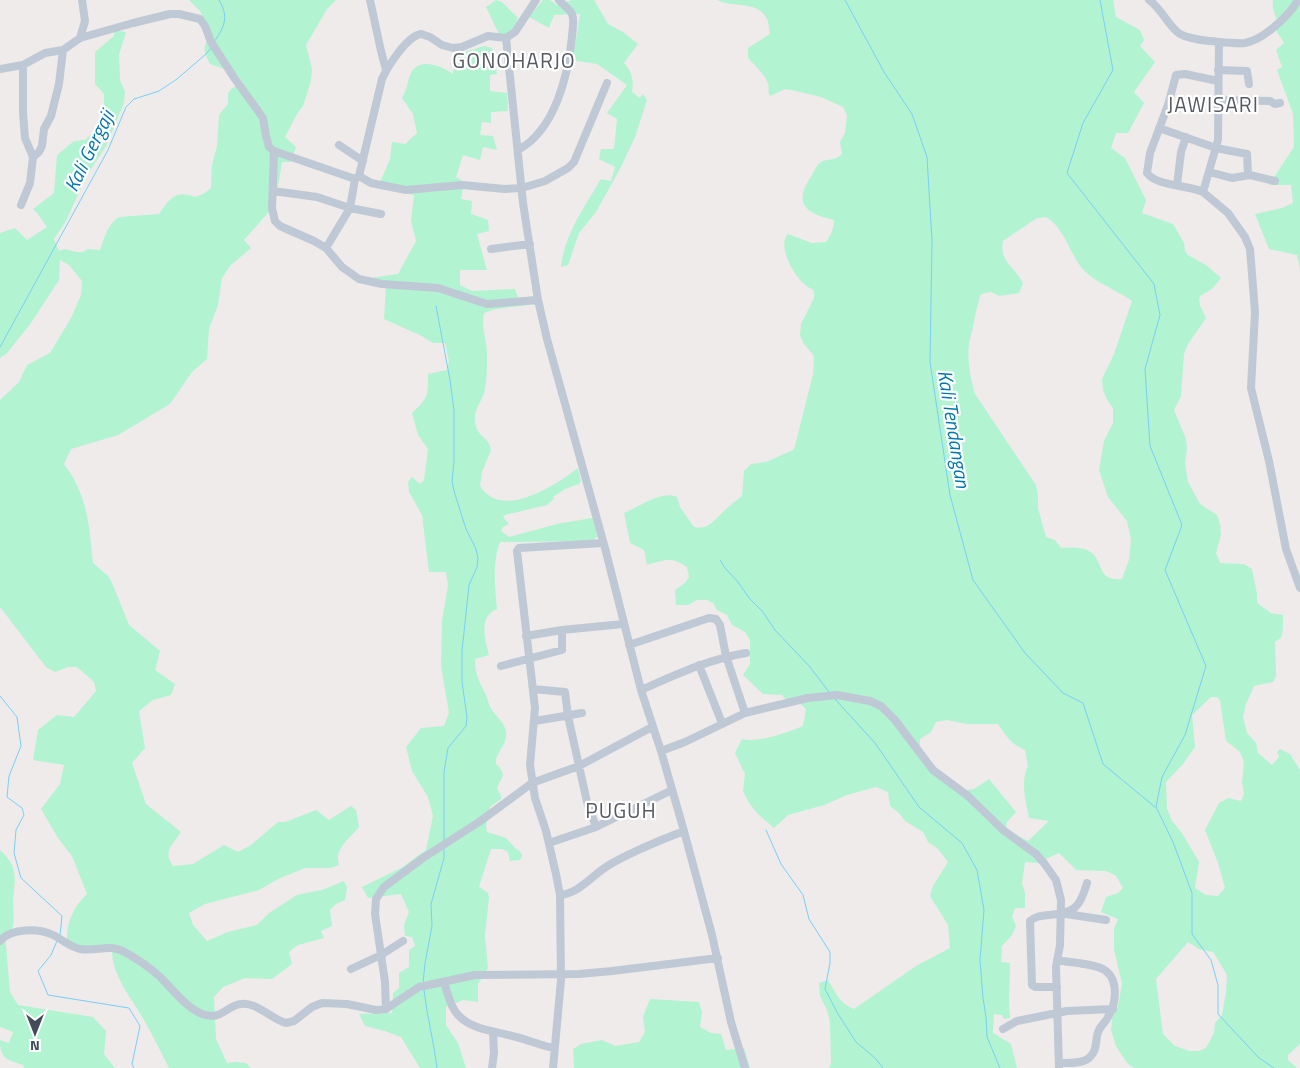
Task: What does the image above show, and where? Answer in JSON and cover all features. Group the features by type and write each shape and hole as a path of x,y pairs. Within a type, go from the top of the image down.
{"street":[{"path":"80,38 85,21 82,0"},
{"path":"370,0 380,51 386,70"},
{"path":"326,248 350,208 378,94 386,70 408,41 417,34 426,35 442,45 453,48 462,47 488,36 506,38 515,32 536,0"},
{"path":"518,150 535,138 545,125 560,93 564,79 570,54 574,21 571,12 559,0"},
{"path":"1149,0 1155,4 1180,33 1191,38 1244,43 1256,38 1287,16 1298,0"},
{"path":"0,69 22,65 45,52 63,50 80,38 148,19 170,14 180,14 200,19 235,79 263,118 266,136 274,152 371,183 406,190 462,186 495,189 522,188 551,178 574,162 607,83"},
{"path":"506,38 522,188 538,300 641,690 684,831 718,958 731,1022 745,1068"},
{"path":"1203,192 1218,135 1219,42"},
{"path":"33,157 41,149 44,129 54,103 60,79 63,50"},
{"path":"21,205 30,183 33,157 25,138 22,65"},
{"path":"1218,70 1247,71 1249,84"},
{"path":"1218,81 1185,74 1176,75 1168,105 1148,161 1148,172 1154,179 1203,192 1228,213 1239,227 1250,249 1255,312 1250,388 1269,461 1286,549 1300,588"},
{"path":"1217,100 1270,101 1275,104 1280,103"},
{"path":"1159,128 1216,148 1248,154 1248,175"},
{"path":"1177,185 1181,152 1186,138"},
{"path":"339,146 362,162"},
{"path":"274,152 273,215 277,224 326,248 351,274 367,282 438,288 487,304 538,300"},
{"path":"1209,172 1232,178 1241,178 1248,175 1275,181"},
{"path":"273,191 316,197 350,208 381,214"},
{"path":"491,249 530,244"},
{"path":"553,1068 561,974 560,895 549,843 532,783 530,760 535,720 533,689 517,551 519,548 603,543"},
{"path":"629,645 684,626 716,618 720,625 726,656 745,713"},
{"path":"526,636 562,630 623,624"},
{"path":"501,666 562,650 562,630"},
{"path":"641,690 699,665 726,656 746,653"},
{"path":"699,665 722,723"},
{"path":"533,689 565,692 568,716 587,802 596,827"},
{"path":"661,751 685,742 745,713 808,698 837,695 870,701 880,706 895,720 933,770 975,802 1004,830 1036,854 1056,880 1063,914 1057,960 1059,1065 1090,1058 1096,1049 1098,1032 1113,1009 1114,988 1108,973 1093,966 1057,960"},
{"path":"535,720 582,713"},
{"path":"386,1009 385,982 375,908 378,895 384,887 532,783 579,766 652,728"},
{"path":"549,843 596,827 672,790"},
{"path":"560,895 575,891 607,866 635,851 684,831"},
{"path":"1063,914 1073,910 1080,901 1087,883"},
{"path":"1057,987 1035,987 1032,985 1030,921 1037,916 1063,914 1106,920"},
{"path":"0,941 4,936 11,933 34,931 56,936 67,944 85,949 109,947 122,950 158,975 193,1008 209,1016 218,1016 234,1006 243,1004 286,1023 294,1021 312,1007 322,1003 348,1004 376,1010 386,1009 418,987 475,975 612,972 718,958"},
{"path":"351,970 381,955 403,940"},
{"path":"444,982 452,1005 458,1015 468,1023 493,1032 554,1048"},
{"path":"1003,1029 1016,1022 1058,1012 1113,1009"},
{"path":"492,1068 494,1054 493,1032"}],"green space":[{"path":"189,0 336,0 327,9 306,45 312,69 311,81 303,106 285,137 296,147 291,162 282,162 275,205 244,240 251,248 230,266 222,278 218,305 209,329 207,359 192,372 170,404 118,435 71,449 64,464 83,499 93,563 109,577 129,625 160,651 155,670 175,684 171,695 153,700 139,711 145,748 132,763 146,804 181,832 170,848 168,856 173,866 193,864 224,845 238,852 251,845 278,822 285,822 316,810 329,820 351,806 356,810 359,827 340,849 339,865 331,868 305,868 278,879 259,890 205,904 189,913 193,925 207,941 228,932 257,925 269,913 297,895 322,890 344,881 347,888 345,900 336,904 330,910 332,926 321,931 324,938 298,945 289,952 292,964 272,979 245,978 223,987 214,997 216,1039 227,1063 246,1063 251,1068 169,1068 118,976 112,956 112,945 81,947 67,941 72,915 78,904 87,894 72,856 58,838 41,809 60,784 64,765 33,760 38,730 57,715 74,717 96,691 94,682 77,667 68,667 55,672 46,667 0,607 0,400 19,382 27,365 50,353 71,318 81,295 82,281 69,265 60,260 59,280 31,323 7,353 0,358 0,233 15,228 27,240 47,227 33,209 54,193 57,155 74,141 85,140 104,122 104,94 95,84 95,52 114,36 114,30 126,32 119,55 120,80 125,92 124,103 106,146 86,177 66,221 54,239 59,251 64,249 77,252 83,252 88,249 100,250 109,227 119,217 159,214 170,200 178,195 183,194 195,197 211,188 212,165 217,146 219,115 228,104 228,93 232,88 243,83 236,73 210,64 205,48 212,34 200,11"},
{"path":"496,0 502,2 518,18 512,30 506,34 499,34 486,7"},
{"path":"543,0 550,0 557,5 572,0 594,0 608,24 623,32 638,44 624,63 632,76 632,92 640,98 643,94 647,100 635,137 621,167 596,212 579,233 568,265 561,267 566,244 582,210 601,179 611,181 615,167 599,159 601,149 614,149 617,119 607,113 627,85 597,64 577,61 573,58 580,14 554,15 549,28 529,17"},
{"path":"717,0 1113,0 1116,17 1140,30 1144,40 1140,46 1155,62 1134,92 1144,103 1128,133 1116,133 1111,148 1125,158 1146,200 1142,213 1173,224 1184,243 1185,251 1188,255 1206,265 1221,278 1212,289 1200,296 1200,304 1206,318 1188,344 1184,354 1181,396 1174,410 1186,439 1185,463 1188,482 1200,504 1217,515 1221,535 1216,553 1220,563 1244,564 1252,569 1257,603 1271,613 1283,615 1281,638 1275,642 1276,676 1273,682 1254,686 1246,704 1243,717 1247,733 1256,743 1258,753 1272,765 1279,757 1277,752 1280,749 1290,754 1300,770 1300,1044 1288,1055 1288,1060 1297,1068 1134,1068 1127,1063 1116,1046 1111,1030 1112,1019 1118,1006 1122,984 1114,949 1114,929 1118,919 1101,912 1106,897 1118,893 1123,888 1116,876 1106,871 1076,870 1059,853 1037,863 1025,862 1022,883 1025,893 1025,908 1015,908 1012,917 1016,926 1012,935 1002,946 1001,962 1010,963 1010,1018 1004,1019 1002,1015 994,1014 993,1033 1011,1044 1017,1068 829,1068 831,1063 830,1022 827,1010 820,996 819,983 828,980 841,1001 854,1009 916,966 950,948 948,925 930,896 933,886 948,862 938,849 928,842 923,832 905,821 890,806 888,792 876,787 788,815 774,828 758,814 749,803 743,791 745,774 735,753 742,739 756,740 803,726 806,709 799,703 791,705 782,695 763,694 743,675 750,664 750,640 745,632 732,625 727,615 717,610 713,603 707,600 697,600 688,605 676,605 675,590 685,583 689,577 687,567 672,560 647,565 644,550 630,543 624,513 658,497 671,495 677,497 680,507 694,527 699,528 711,523 742,496 744,471 751,464 766,462 793,450 813,374 814,356 804,344 800,335 801,324 814,298 814,293 813,290 799,279 791,266 784,245 788,234 812,243 826,242 829,237 834,220 816,215 810,211 803,202 803,195 805,187 819,163 836,158 842,154 840,142 845,133 847,115 843,107 821,97 785,89 770,96 767,80 748,58 748,48 770,34 767,19 758,9","holes":["1046,217 1058,227 1086,273 1132,301 1114,354 1102,379 1103,390 1113,408 1113,423 1104,441 1099,470 1108,497 1127,521 1131,540 1129,560 1122,579 1114,579 1104,574 1097,559 1086,549 1061,548 1055,540 1046,537 1038,508 1036,485 975,394 968,349 981,294 991,292 999,296 1019,293 1023,283 1005,259 1002,248 1003,241 1037,218","1211,697 1217,697 1220,700 1226,741 1240,752 1244,762 1242,783 1244,794 1241,801 1228,798 1219,803 1205,830 1218,863 1225,888 1218,896 1206,895 1195,888 1199,862 1182,833 1172,821 1167,809 1166,782 1183,764 1195,747 1192,715","947,720 967,724 998,724 1012,742 1025,750 1028,766 1024,778 1024,792 1029,818 1049,821 1028,841 1006,829 1007,822 1016,812 989,779 974,789 966,790 932,766 920,746 920,739 931,732 936,722","1188,942 1199,949 1213,952 1226,973 1226,992 1222,1015 1215,1023 1214,1033 1206,1048 1199,1051 1189,1051 1175,1046 1163,1034 1156,979"]},
{"path":"1273,0 1300,0 1300,269 1297,255 1269,249 1255,214 1282,208 1293,203 1291,185 1269,185 1294,147 1293,114 1277,70 1282,67 1276,50 1284,43 1276,30 1277,20 1273,8"},
{"path":"484,46 492,48 497,74 490,75 490,91 507,93 508,111 491,112 491,123 482,122 480,135 493,136 497,150 483,147 480,160 463,155 456,177 464,182 461,199 472,201 471,214 488,220 489,231 477,234 487,270 460,270 460,285 472,291 515,289 518,298 535,296 534,304 496,309 484,313 483,325 487,353 486,379 484,393 475,413 475,422 478,431 488,442 491,450 482,472 480,486 490,496 502,500 515,500 543,490 578,468 581,481 579,484 565,489 553,497 554,499 547,505 505,515 503,517 509,524 503,527 501,531 509,537 557,524 592,518 596,523 598,536 592,541 500,542 497,550 495,584 497,609 487,617 484,629 489,655 475,659 479,682 491,708 502,722 506,732 505,741 496,760 496,764 503,774 497,789 501,799 490,807 486,827 487,832 506,838 520,851 522,856 520,860 510,861 508,852 502,849 491,849 479,887 488,893 489,898 485,935 488,968 478,984 478,1002 463,1000 446,1007 446,1025 458,1043 466,1068 420,1068 401,1037 365,1026 359,1014 392,1013 393,993 399,988 399,973 409,967 409,950 415,946 412,937 405,936 404,925 409,912 401,894 368,898 362,887 401,868 426,850 433,816 428,797 412,771 406,747 421,728 444,726 449,713 441,666 442,621 448,585 446,572 429,572 422,515 409,492 408,482 412,477 420,484 424,480 428,449 418,435 412,413 425,400 428,374 447,370 449,361 445,343 433,343 384,319 386,287 370,278 398,274 416,241 411,221 414,195 378,187 390,159 392,142 405,144 417,133 413,114 402,98 412,71 416,67 427,64 438,66 453,74 455,55"},
{"path":"0,850 10,862 14,874 13,926 12,930 5,933 10,992 18,1005 93,1017 106,1031 104,1054 115,1068 24,1068 23,1065 3,1055 0,1040 9,1043 13,1032 0,1027"},
{"path":"650,999 699,1002 702,1012 700,1027 711,1033 721,1034 726,1050 744,1048 750,1068 574,1068 573,1049 581,1044 602,1040 615,1046 639,1042 645,1032 643,1017"}],"waterway":[{"name":"Kali Gergaji","path":"214,42 221,31 225,17 219,0"},
{"name":"Kali Tendangan","path":"845,0 884,72 912,114 927,157 932,241 930,362 950,495 973,580 1025,653 1063,693 1083,703 1103,764 1155,807"},
{"path":"1100,0 1113,70 1083,123 1067,173 1154,284 1160,315 1145,369 1150,446 1182,525 1165,570 1206,666 1185,735 1162,777 1156,807 1173,842 1192,893 1192,934 1211,960 1218,985 1218,1014 1259,1058 1274,1068"},
{"name":"Kali Gergaji","path":"0,347 108,150 126,107 134,99 159,91 177,79 211,48"},
{"path":"436,306 454,410 452,481 466,529 476,549 478,558 477,567 469,585 462,651 462,682 467,717 466,726 448,748 444,772 444,842"},
{"path":"720,560 749,598 763,612 775,630 810,667 829,692"},
{"name":"Kali Gergaji","path":"0,696 17,717 21,746 9,776 7,797 22,808 24,815 16,830 14,853 21,878 62,916 60,935"},
{"path":"835,699 875,743 919,807 962,843 977,870 984,910 980,960 987,1037 1000,1068"},
{"path":"766,830 781,864 803,895 809,919 830,952 825,989 856,1042 875,1058 883,1068"},
{"path":"423,984 432,926 431,904 444,858 444,848"},
{"name":"Kali Gergaji","path":"57,941 51,955 38,971 48,995 129,1008 140,1026 132,1064 134,1068"},
{"path":"424,990 437,1068"}],"district":[{"name":"GONOHARJO","path":"514,61"},
{"name":"JAWISARI","path":"1213,105"},
{"name":"PUGUH","path":"621,811"}]}
